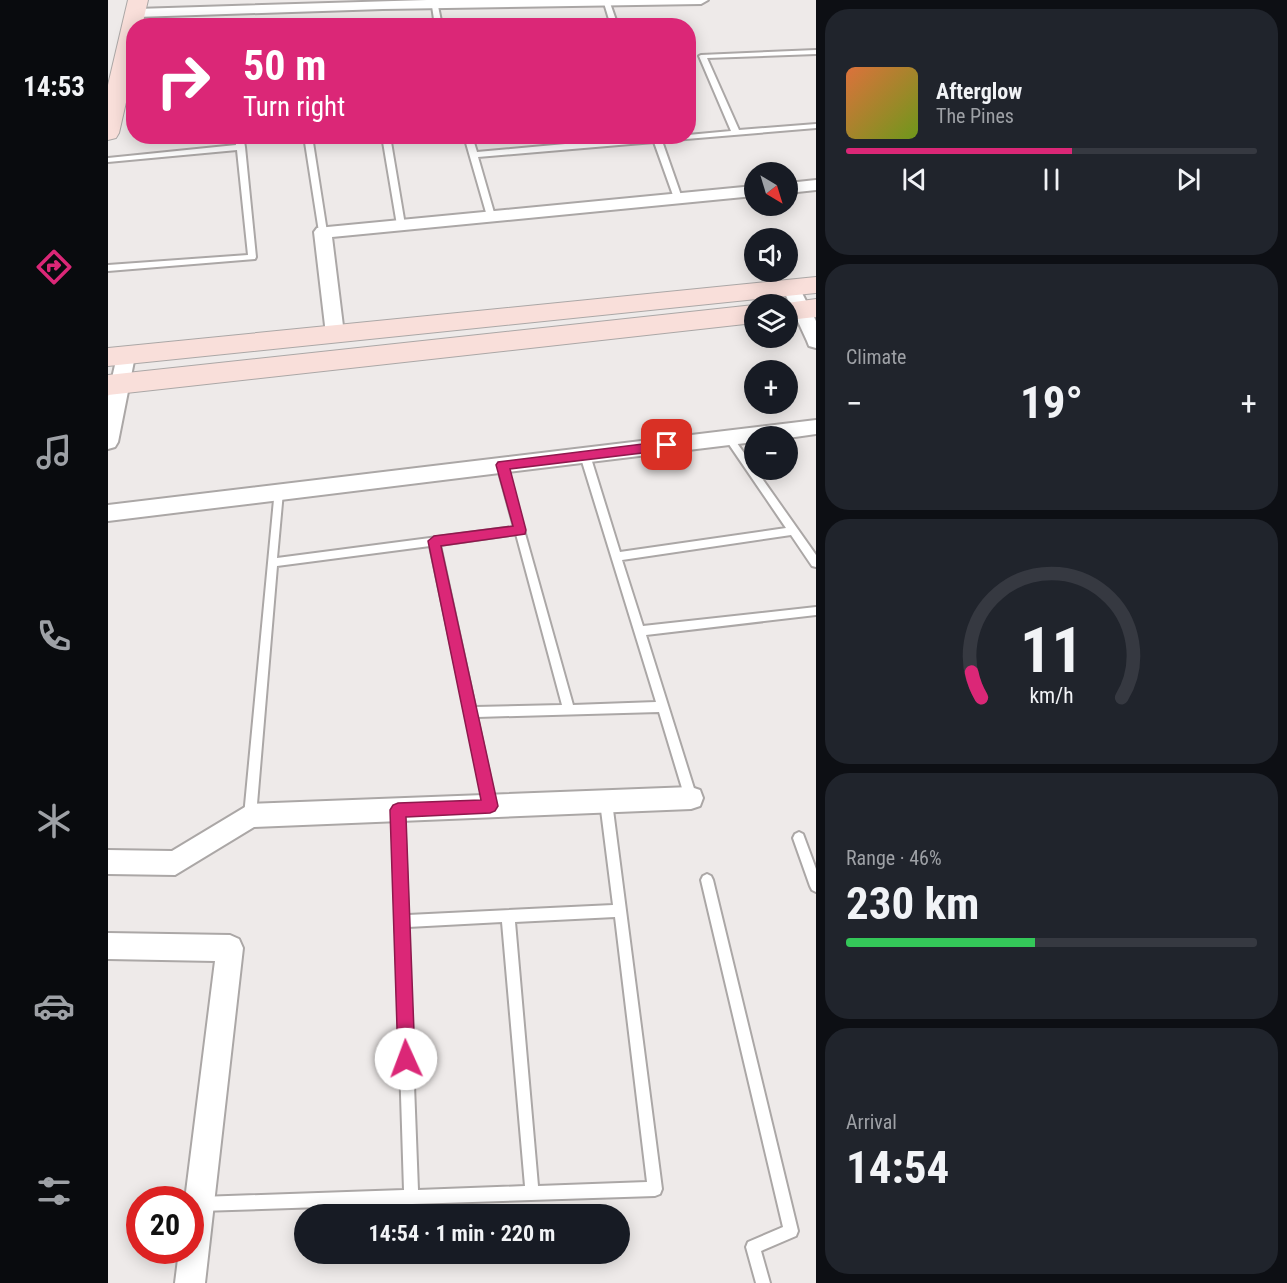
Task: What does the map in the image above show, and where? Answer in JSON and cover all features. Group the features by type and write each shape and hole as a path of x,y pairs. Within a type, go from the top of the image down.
{"street":[{"path":"137,7 383,2 435,6 701,0"},
{"path":"108,133 126,55"},
{"path":"798,187 816,185"},
{"path":"335,334 323,232 744,192"},
{"path":"108,442 117,356 335,334 802,300 816,341"},
{"path":"114,385 744,315"},
{"path":"108,513 816,427"},
{"path":"108,862 175,863 250,816 691,798"},
{"path":"108,946 230,948 202,1186"},
{"path":"190,1283 192,1264"}],"lane":[{"path":"611,2 614,18"},
{"path":"435,6 437,18"},
{"path":"736,133 703,56 816,52"},
{"path":"696,136 816,126"},
{"path":"108,268 252,257 240,144"},
{"path":"309,144 323,232"},
{"path":"387,144 401,225"},
{"path":"471,144 491,216"},
{"path":"474,155 601,144"},
{"path":"658,144 678,198"},
{"path":"108,160 241,147"},
{"path":"729,438 816,563"},
{"path":"585,455 691,798"},
{"path":"502,465 569,709"},
{"path":"250,816 278,492"},
{"path":"272,563 520,530"},
{"path":"616,557 794,531"},
{"path":"434,541 490,806"},
{"path":"639,631 816,611"},
{"path":"470,712 662,707"},
{"path":"204,1204 655,1188 606,802"},
{"path":"398,810 411,1197"},
{"path":"799,837 816,885"},
{"path":"707,880 791,1231 753,1247 763,1283"},
{"path":"401,921 620,911"},
{"path":"507,916 532,1193"}],"route":[{"path":"406,1059 398,810 490,806 434,541 520,530 502,465 667,445"}]}
